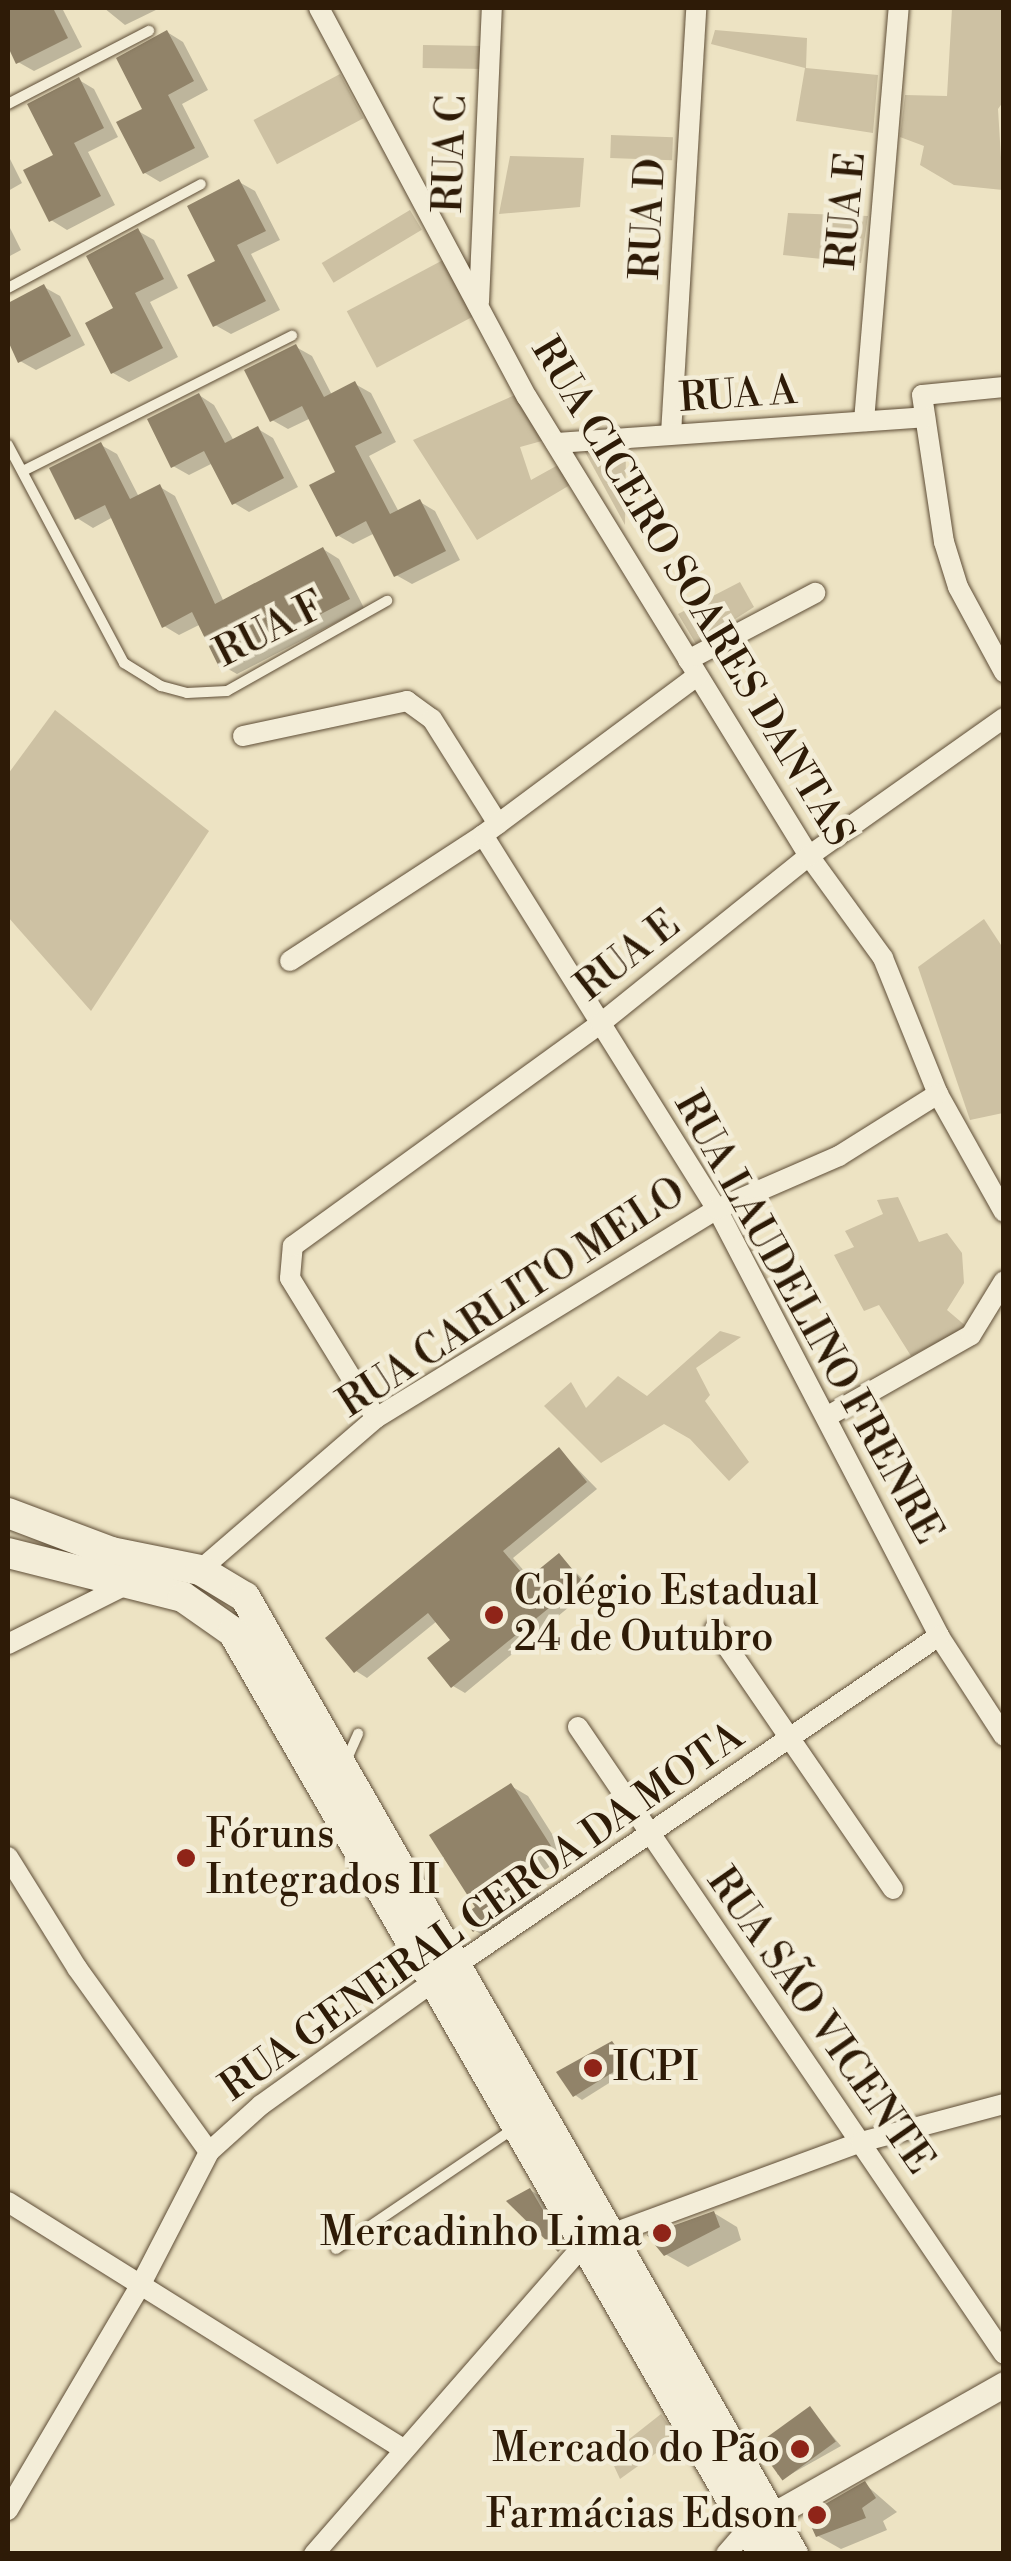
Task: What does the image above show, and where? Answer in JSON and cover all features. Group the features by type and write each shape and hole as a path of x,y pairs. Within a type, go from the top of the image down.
{"main road":[{"path":"8,1513 111,1552 200,1570 245,1597 344,1766 517,2126 596,2237"},
{"path":"8,1553 182,1597 233,1632 444,1974 761,2533 792,2554"}],"street":[{"name":"RUA CICERO SOARES DANTAS","path":"319,8 368,110 556,443 809,856 883,958 938,1094 1004,1212"},
{"name":"RUA C","path":"479,304 492,8"},
{"name":"RUA D","path":"672,434 696,8"},
{"name":"RUA E","path":"864,421 899,8"},
{"name":"RUA A","path":"556,443 864,421 1004,388"},
{"path":"924,406 944,542 958,587 1004,672"},
{"path":"290,961 490,830 693,668 815,593"},
{"path":"983,630 1004,622"},
{"name":"RUA LAUDELINO FRENRE","path":"243,736 407,701 432,719 490,830 601,1023 717,1209 939,1636 1004,1736"},
{"name":"RUA E","path":"376,1418 290,1278 293,1246 601,1023 809,856 1004,718"},
{"name":"RUA CARLITO MELO","path":"200,1570 376,1418 717,1209 839,1156 938,1094"},
{"path":"828,1416 971,1334 1004,1281"},
{"path":"8,1644 126,1585"},
{"path":"715,1629 786,1741 893,1889"},
{"name":"RUA GENERAL CEROA DA MOTA","path":"8,2510 141,2284 209,2152 261,2104 444,1974 650,1837 939,1636"},
{"name":"RUA SÃO VICENTE","path":"578,1728 1004,2354"},
{"path":"8,1856 77,1968 209,2152"},
{"path":"314,2554 404,2448 596,2237 861,2142 1004,2104"},
{"path":"8,2202 404,2448"},
{"path":"726,2554 1004,2384"}],"lane":[{"path":"8,104 149,31"},
{"path":"8,288 201,184"},
{"path":"8,445 25,470 292,336"},
{"name":"RUA F","path":"25,470 124,663 173,691 226,691 388,601"},
{"path":"344,1766 358,1734"},
{"path":"336,2248 517,2126"}],"shaded area":[{"path":"952,8 1003,8 1003,102 998,109 1003,190 954,185 920,165 924,146 900,137 905,95 947,96"},
{"path":"715,30 807,38 806,68 878,75 873,133 796,121 805,68 711,44"},
{"path":"423,45 486,46 486,69 423,68"},
{"path":"340,74 363,118 277,164 253,120"},
{"path":"611,135 673,137 672,160 610,158"},
{"path":"510,156 584,158 580,207 499,214"},
{"path":"410,210 422,230 334,283 322,263"},
{"path":"788,213 868,216 861,263 783,255"},
{"path":"443,260 473,317 377,368 347,311"},
{"path":"515,395 549,439 520,447 531,480 558,465 570,485 477,540 413,440"},
{"path":"626,447 625,525 584,450"},
{"path":"740,582 754,607 696,644 678,614"},
{"path":"55,710 209,831 91,1011 8,917 8,774"},
{"path":"984,919 1003,948 1003,1113 970,1120 918,967"},
{"path":"898,1197 919,1242 947,1233 962,1253 964,1283 947,1310 967,1327 911,1356 879,1305 864,1311 834,1255 854,1247 845,1231 883,1214 877,1200"},
{"path":"720,1331 741,1337 696,1368 710,1395 705,1401 749,1462 729,1481 690,1439 664,1424 601,1463 544,1406 571,1382 586,1408 618,1376 647,1396"},
{"path":"661,2414 677,2438 620,2479 609,2455"}],"building":[{"path":"8,8 53,8 68,38 16,64 8,47"},
{"path":"167,30 194,81 168,95 195,148 143,174 116,122 142,109 116,58"},
{"path":"79,77 104,128 74,143 101,196 49,222 23,170 53,155 27,104"},
{"path":"239,179 266,231 237,245 266,301 213,327 187,275 215,261 187,206"},
{"path":"138,228 164,279 135,293 163,348 111,374 85,323 113,308 86,256"},
{"path":"44,284 71,336 18,363 8,341 8,303"},
{"path":"296,344 324,397 355,381 382,433 355,446 390,514 420,499 446,551 394,577 366,521 336,537 309,485 335,472 302,406 270,422 244,370"},
{"path":"199,393 225,443 258,426 284,478 232,505 204,451 171,468 147,419"},
{"path":"101,442 130,499 160,484 215,604 323,547 350,599 219,667 192,612 162,628 105,505 75,520 49,468"},
{"path":"559,1447 587,1482 503,1551 527,1579 559,1553 582,1581 451,1688 427,1658 450,1640 428,1613 354,1673 325,1638"},
{"path":"511,1783 551,1846 513,1871 529,1891 473,1932 461,1917 475,1907 429,1835"},
{"name":"ICPI","path":"612,2041 628,2063 573,2097 556,2072"},
{"path":"530,2188 564,2246 558,2252 506,2201"},
{"path":"714,2211 720,2227 664,2256 647,2235"},
{"path":"810,2406 836,2442 782,2480 757,2445"},
{"path":"865,2481 876,2498 862,2508 866,2518 816,2537 806,2515"}],"place":[{"name":"Colégio Estadual 24 de Outubro","path":"494,1615"},
{"name":"Fóruns Integrados II","path":"186,1858"},
{"name":"ICPI","path":"593,2068"},
{"name":"Mercadinho Lima","path":"662,2233"},
{"name":"Mercado do Pão","path":"800,2449"},
{"name":"Farmácias Edson","path":"817,2515"}]}
